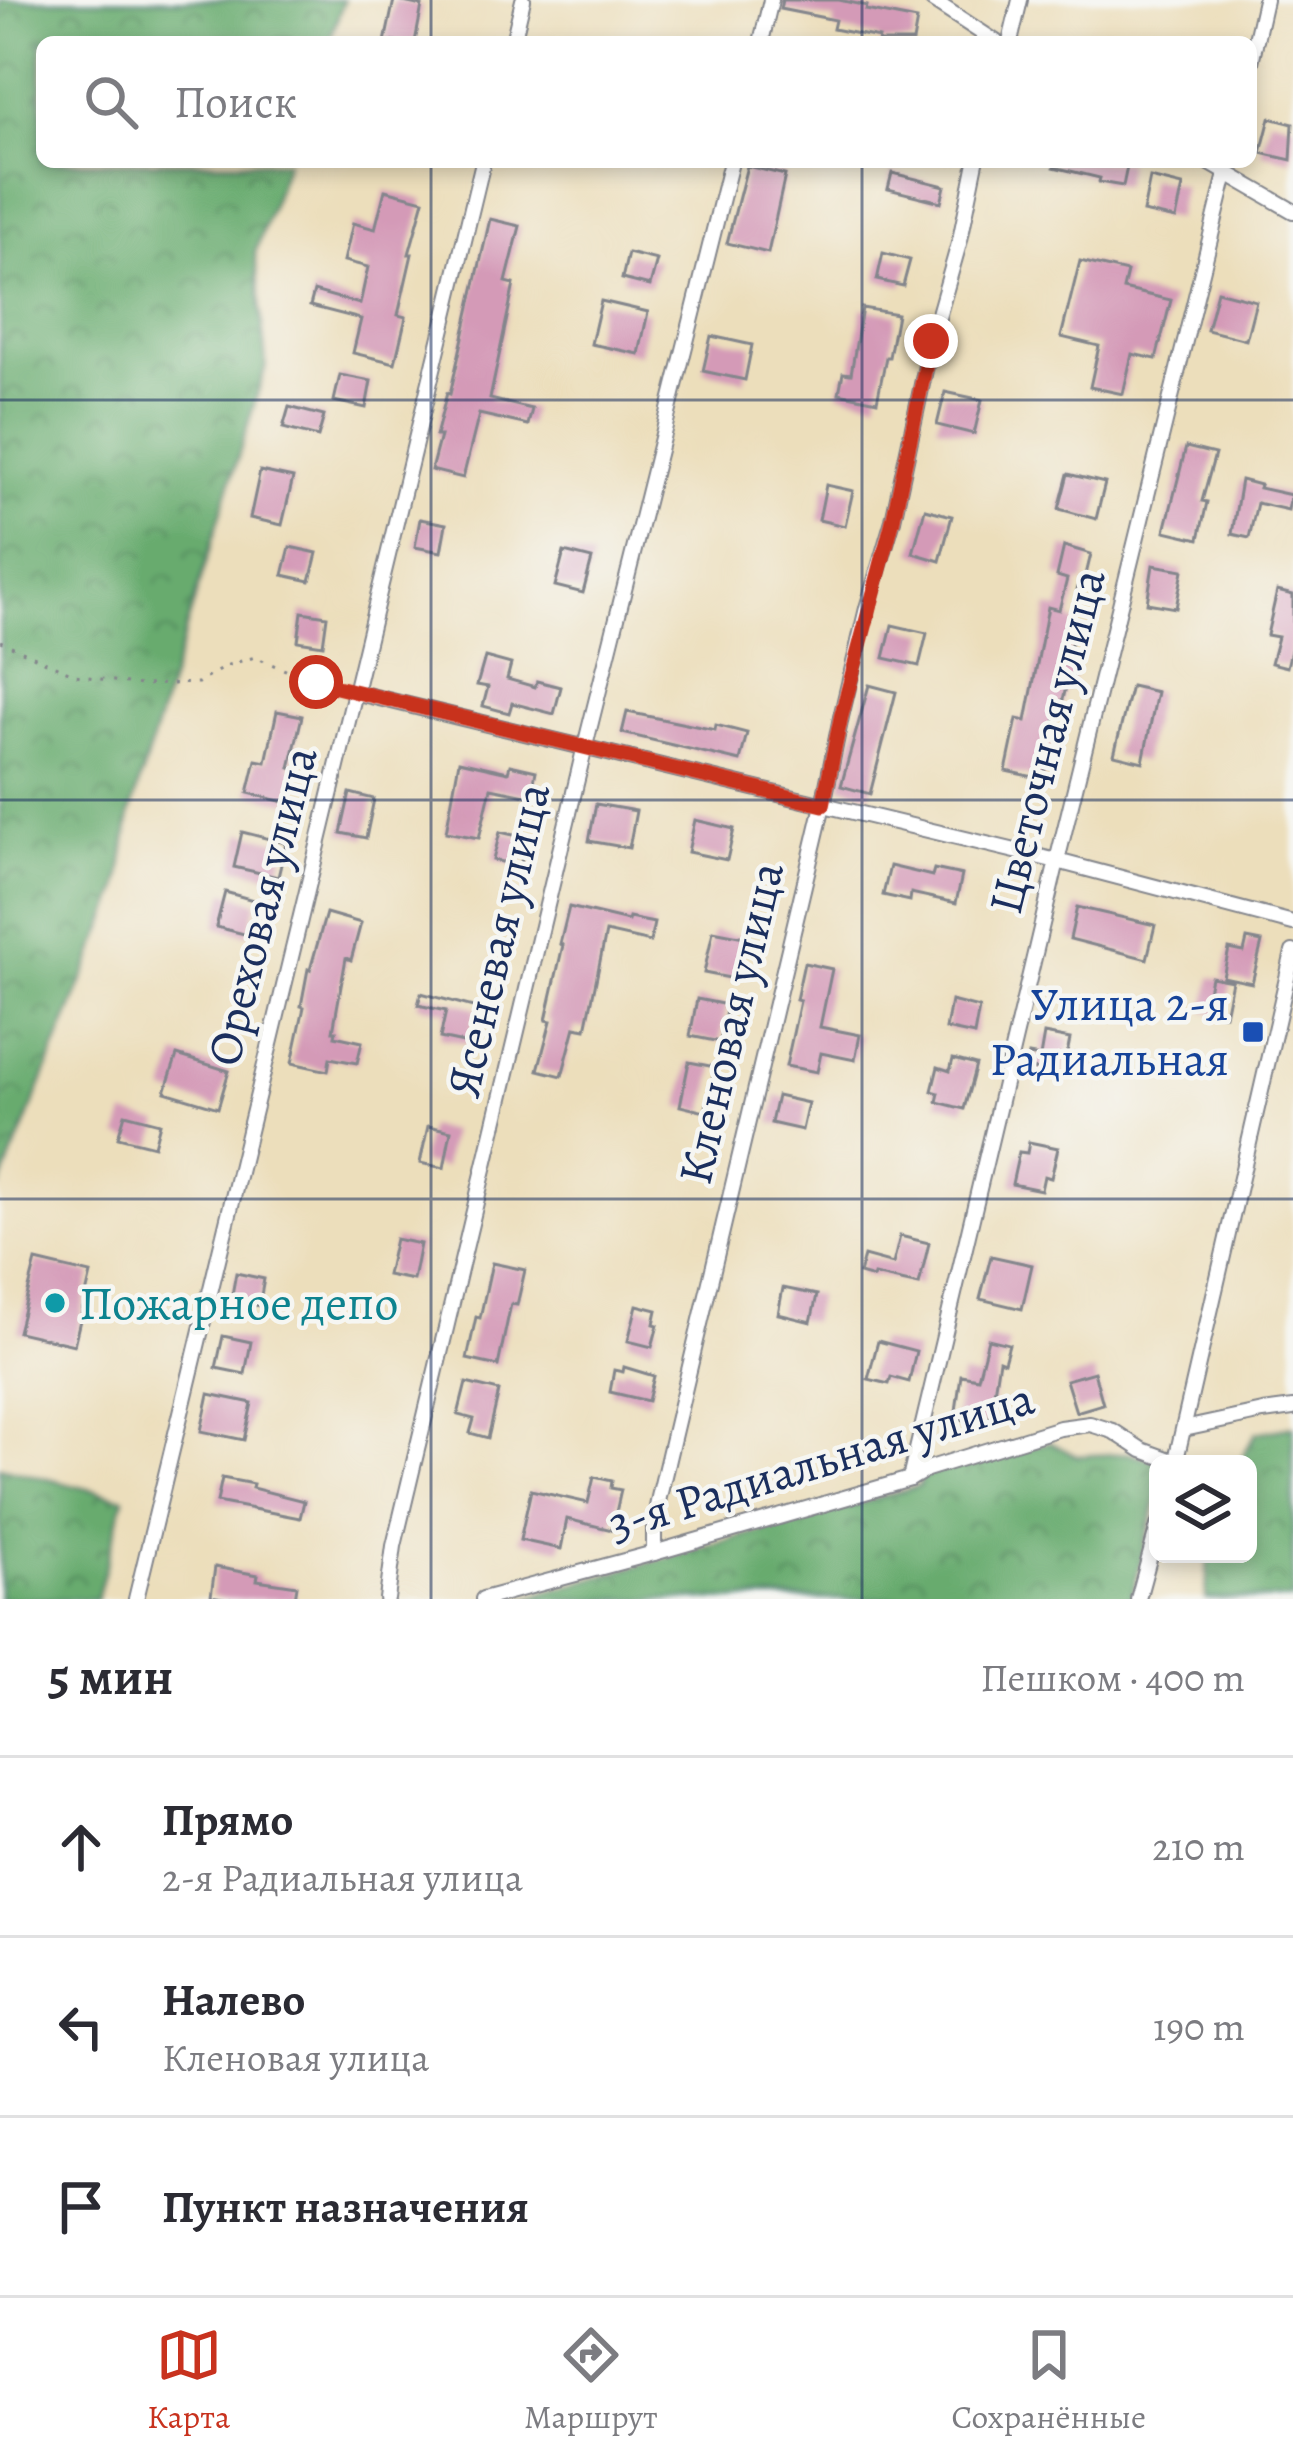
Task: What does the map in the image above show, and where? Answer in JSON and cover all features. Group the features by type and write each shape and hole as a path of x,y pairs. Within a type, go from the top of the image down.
{"street":[{"path":"514,36 523,0"},
{"path":"763,36 772,0"},
{"path":"932,0 987,36"},
{"path":"1011,36 1020,0"},
{"path":"1257,36 1265,0"},
{"name":"Ореховая улица","path":"136,1599 482,168"},
{"name":"Ясеневая улица","path":"387,1599 394,1546 585,746 730,168"},
{"name":"Кленовая улица","path":"654,1553 659,1497 975,168"},
{"name":"Цветочная улица","path":"910,1479 1228,168"},
{"path":"1229,168 1293,211"},
{"path":"354,692 1057,861 1293,923"},
{"path":"1177,1455 1293,952"},
{"path":"1184,1430 1293,1408"},
{"name":"3-я Радиальная улица","path":"483,1599 910,1479 927,1469 1060,1428 1090,1424 1113,1431 1155,1455"},
{"path":"1138,1599 1149,1559"}],"path":[{"path":"0,641 75,675 140,686 198,683 228,665 255,657 354,692"}],"green space":[{"path":"0,0 344,0 331,36 36,36 36,168 285,168 255,253 266,365 130,813 119,890 0,1188"},
{"path":"1293,1426 1293,1599 1206,1599 1208,1563 1257,1563 1257,1455 1243,1455 1256,1433"},
{"path":"1049,1442 1077,1456 1130,1453 1149,1459 1149,1530 1131,1599 520,1599 903,1491 919,1486 923,1476"},
{"path":"0,1467 124,1498 97,1599 0,1599"}],"building":[{"path":"394,0 422,6 416,36 386,36"},
{"path":"782,0 839,0 917,20 914,36 869,36 833,29 835,20 780,9"},
{"path":"1270,118 1293,124 1291,160 1261,153"},
{"path":"746,168 785,175 768,253 727,243"},
{"path":"1058,168 1127,168 1123,186 1099,182 1100,178"},
{"path":"892,173 945,186 941,202 888,189"},
{"path":"1150,178 1183,186 1176,219 1143,212"},
{"path":"385,190 424,200 398,315 406,317 395,363 353,353 361,319 310,306 314,291 360,304 368,267 344,261 353,223 375,229"},
{"path":"490,219 520,226 506,282 514,284 490,399 532,409 528,425 479,414 463,478 431,470"},
{"path":"628,253 657,260 650,286 622,279"},
{"path":"883,253 910,260 903,286 877,280"},
{"path":"1080,261 1127,272 1123,289 1171,300 1156,359 1132,354 1123,394 1090,387 1099,346 1061,337"},
{"path":"1217,291 1256,301 1246,340 1207,330"},
{"path":"601,301 648,312 639,354 591,344"},
{"path":"862,308 897,314 877,401 839,393 843,373 851,374"},
{"path":"711,336 752,345 745,380 703,371"},
{"path":"340,375 371,381 366,408 334,401"},
{"path":"945,392 982,400 974,434 937,425"},
{"path":"289,407 324,416 318,437 283,428"},
{"path":"1186,447 1215,454 1202,501 1207,502 1199,539 1165,531"},
{"path":"260,471 293,478 282,525 250,518"},
{"path":"1068,474 1105,483 1096,519 1059,509"},
{"path":"1241,480 1291,495 1288,510 1257,503 1249,538 1232,534"},
{"path":"826,485 853,491 845,526 819,520"},
{"path":"925,509 952,516 940,561 913,553"},
{"path":"420,519 446,524 441,552 415,547"},
{"path":"1064,546 1091,554 1070,620 1076,622 1066,665 1075,667 1071,688 1066,687 1059,704 1043,779 1006,771 1017,719 1026,721 1048,607 1059,610 1067,579 1057,576"},
{"path":"290,547 317,553 310,581 283,575"},
{"path":"564,552 592,559 583,593 555,586"},
{"path":"1153,565 1183,570 1176,608 1147,603"},
{"path":"1277,591 1293,595 1293,642 1287,667 1271,663 1278,637 1267,635"},
{"path":"302,612 327,616 323,645 298,641"},
{"path":"892,625 927,633 919,666 884,658"},
{"path":"485,657 511,664 507,679 535,687 537,681 561,687 554,714 512,703 509,713 483,706 488,687 477,685"},
{"path":"869,685 896,692 870,794 841,786"},
{"path":"1131,686 1157,692 1143,762 1114,755"},
{"path":"277,711 302,716 290,768 297,770 288,803 248,793 256,760 266,762"},
{"path":"627,712 747,733 740,761 622,733"},
{"path":"459,761 508,772 510,765 536,771 531,796 491,788 479,838 446,832"},
{"path":"350,793 374,799 366,838 341,833"},
{"path":"596,804 636,811 629,848 589,841"},
{"path":"695,820 734,829 727,860 688,852"},
{"path":"242,832 286,843 278,877 234,867"},
{"path":"500,832 527,838 520,866 493,860"},
{"path":"890,866 932,876 934,869 962,875 956,903 911,893 910,901 883,895"},
{"path":"225,892 257,901 248,935 216,927"},
{"path":"569,907 654,923 650,942 606,932 586,1029 575,1027 562,1076 538,1070 551,1021 546,1020"},
{"path":"1077,907 1155,925 1147,959 1070,939"},
{"path":"326,913 361,923 351,960 346,958 333,1031 335,1036 362,1042 357,1063 330,1058 328,1071 292,1063 308,969"},
{"path":"713,931 744,937 735,979 704,973"},
{"path":"1247,939 1262,942 1252,983 1223,977 1229,949 1244,952"},
{"path":"804,963 832,969 820,1027 860,1035 855,1060 821,1053 817,1072 786,1066"},
{"path":"1211,977 1232,981 1225,1015 1204,1011"},
{"path":"421,993 477,1008 468,1044 440,1038 446,1011 418,1005"},
{"path":"697,999 727,1005 720,1042 690,1036"},
{"path":"951,1001 979,1008 974,1035 946,1029"},
{"path":"1044,1034 1070,1039 1063,1075 1027,1068 1029,1055 1040,1057"},
{"path":"177,1055 229,1071 218,1108 165,1092"},
{"path":"953,1059 976,1065 964,1109 937,1102 939,1093 932,1091 938,1067 950,1071"},
{"path":"689,1062 715,1067 705,1112 680,1106"},
{"path":"777,1096 808,1103 802,1130 771,1123"},
{"path":"125,1114 160,1123 154,1146 118,1137"},
{"path":"428,1126 451,1131 444,1168 420,1163"},
{"path":"1029,1142 1058,1148 1051,1178 1044,1176 1041,1190 1012,1184 1019,1152 1027,1153"},
{"path":"900,1236 929,1243 919,1285 859,1274 864,1256 893,1264"},
{"path":"395,1239 420,1244 413,1280 387,1275"},
{"path":"991,1256 1032,1265 1022,1309 980,1299"},
{"name":"Пожарное депо","path":"36,1261 91,1274 74,1345 18,1332"},
{"path":"492,1263 525,1270 517,1305 511,1304 498,1366 467,1359"},
{"path":"236,1273 264,1279 259,1306 231,1300"},
{"path":"783,1288 817,1295 811,1322 778,1314"},
{"path":"637,1305 657,1310 652,1347 628,1341"},
{"path":"223,1336 251,1342 245,1374 216,1368"},
{"path":"988,1339 1009,1344 1004,1362 999,1360 989,1424 955,1418 961,1375 978,1378"},
{"path":"878,1341 916,1351 909,1382 891,1377 889,1384 868,1379"},
{"path":"624,1367 654,1376 648,1401 610,1392 614,1370 623,1372"},
{"path":"1094,1372 1103,1404 1076,1412 1066,1380"},
{"path":"466,1383 499,1391 488,1438 470,1433 474,1419 458,1415"},
{"path":"209,1394 252,1403 244,1440 201,1431"},
{"path":"594,1477 612,1481 611,1488 621,1490 612,1530 567,1519 561,1549 520,1540 531,1490 588,1503"},
{"path":"222,1478 304,1501 300,1518 217,1502"},
{"path":"215,1567 297,1586 295,1599 211,1596"}],"place":[{"name":"Улица 2-я Радиальная","path":"1253,1032"},
{"name":"Пожарное депо","path":"55,1303"}],"route":[{"path":"316,682 823,805 931,341"}]}
